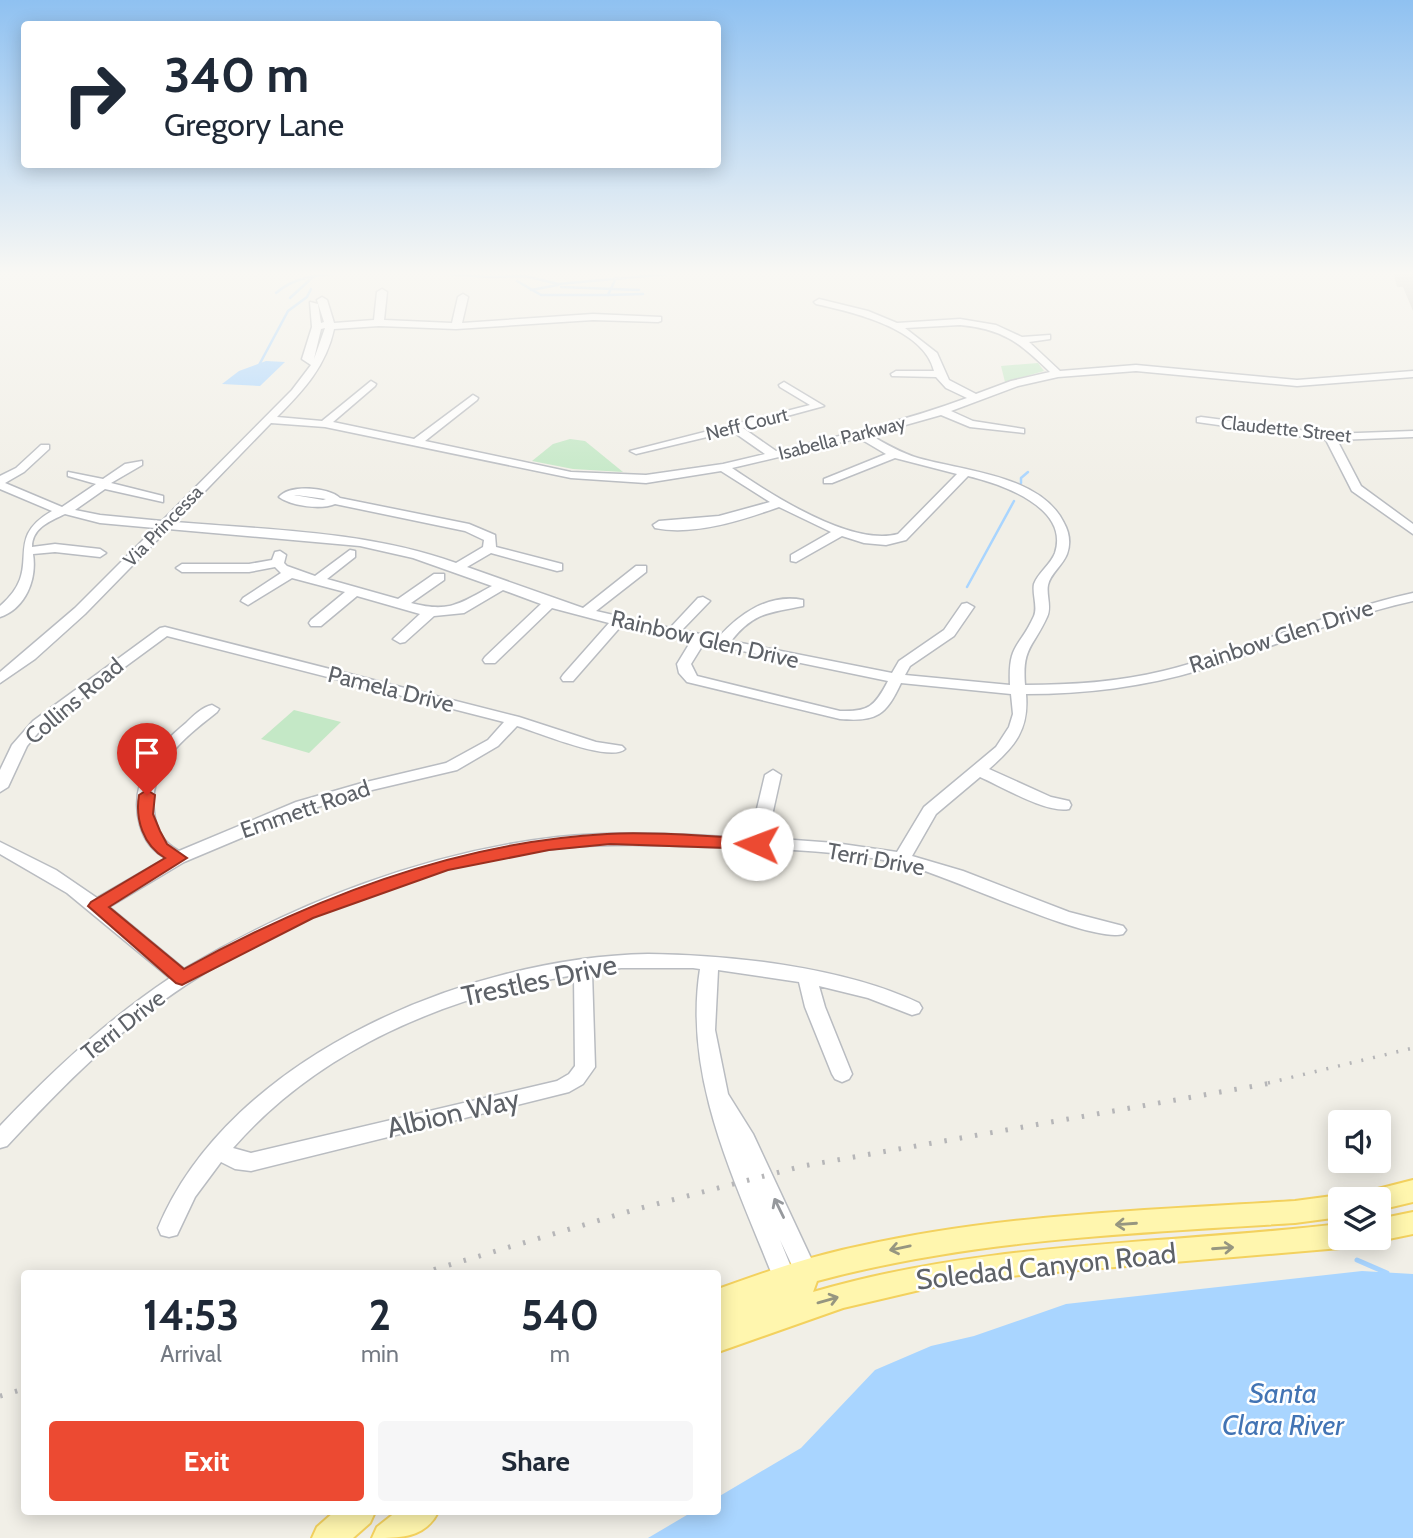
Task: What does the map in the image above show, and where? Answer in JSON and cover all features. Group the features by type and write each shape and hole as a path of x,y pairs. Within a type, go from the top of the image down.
{"main road":[{"path":"1391,1196 1413,1191"},
{"name":"Soledad Canyon Road","path":"721,1300 795,1274 860,1256 969,1236 1328,1208"},
{"path":"1391,1228 1413,1223"},
{"name":"Soledad Canyon Road","path":"721,1338 798,1309 856,1292 971,1268 1328,1237"},
{"path":"721,1321 796,1292 802,1286 795,1274"},
{"path":"328,1538 355,1515"},
{"path":"388,1538 418,1515"}],"street":[{"path":"311,344 307,357 317,365"},
{"name":"Via Princessa","path":"0,679 80,611 270,420 317,365 326,344"},
{"path":"920,344 934,355 939,374 952,387 978,398"},
{"path":"1024,344 1058,374"},
{"name":"Isabella Parkway","path":"270,420 325,424 594,478 646,479 723,467 860,434 942,411 1015,383 1058,374 1136,368 1297,383 1413,374"},
{"path":"896,374 939,374"},
{"path":"325,424 371,384"},
{"name":"Neff Court","path":"636,451 819,406 784,385"},
{"path":"416,443 473,398"},
{"path":"942,411 970,424 1020,431"},
{"name":"Claudette Street","path":"1201,420 1330,437 1413,433"},
{"path":"736,428 774,455"},
{"path":"860,434 895,454 1013,486 1046,506 1057,520 1063,534 1060,553 1041,584 1042,614 1021,647 1016,662 1020,713 1017,727 1001,750 930,811 902,858"},
{"path":"1330,437 1356,488 1413,530"},
{"path":"0,483 20,470 44,447"},
{"path":"828,481 895,454"},
{"path":"1,612 25,586 29,576 26,539 30,532 83,500 101,483 124,468 138,463"},
{"path":"723,467 778,503 841,531 882,543 896,541 966,472"},
{"path":"72,474 159,499"},
{"name":"Rainbow Glen Drive","path":"0,483 63,511 100,519 371,543 415,553 549,603 585,613 895,680 934,685 1018,689 1086,688 1160,676 1206,663 1341,614 1413,597"},
{"path":"334,500 484,533 491,538 489,549 457,568"},
{"path":"659,525 719,521 778,503"},
{"path":"796,558 841,531"},
{"path":"26,551 55,548 100,553"},
{"path":"489,549 556,567"},
{"path":"317,581 350,554"},
{"path":"182,568 249,568 279,559 282,569 290,573 430,612 459,610 501,586"},
{"path":"585,613 641,569"},
{"path":"248,601 290,573"},
{"path":"400,604 439,577"},
{"path":"316,623 353,592"},
{"path":"673,632 704,601"},
{"path":"490,660 549,603"},
{"path":"722,643 748,615 763,607 798,603"},
{"path":"700,638 684,664 686,673 692,679 840,715 856,716 883,705 904,664 949,632 967,607"},
{"path":"400,639 430,612"},
{"path":"568,678 619,620"},
{"name":"Pamela Drive","path":"165,631 514,720 594,746 617,749"},
{"name":"Collins Road","path":"0,787 20,745 38,724 165,631"},
{"path":"178,858 160,847 144,814 149,776 179,735 212,709"},
{"name":"Emmett Road","path":"97,906 178,858 302,806 368,786 451,767 493,743 514,720"},
{"path":"978,769 1046,801 1063,805"},
{"path":"757,844 773,775"},
{"name":"Terri Drive","path":"0,1140 50,1085 96,1044 182,978 251,940 306,914 444,865 549,844 610,839 757,844 902,858 969,879 1048,912 1092,926 1117,930"},
{"path":"0,847 38,864 97,906 182,978"},
{"name":"Trestles Drive","path":"169,1228 176,1207 218,1150 252,1114 296,1077 345,1046 445,999 516,978 623,961 710,964 773,970 892,997 912,1008"},
{"path":"710,964 704,999 705,1026 709,1065 718,1104 732,1145 795,1274"},
{"name":"Albion Way","path":"218,1150 235,1160 251,1162 562,1087 576,1079 585,1068 583,967"},
{"path":"807,977 815,1007 842,1074"}],"green space":[{"path":"1038,363 1044,371 1005,382 1001,366"},
{"path":"570,439 585,441 623,472 573,469 532,461 553,444"},
{"path":"294,710 341,722 309,753 261,739"}],"water":[{"path":"266,361 285,362 260,386 222,384 239,371"},
{"name":"Santa Clara River","path":"1362,1271 1413,1274 1413,1538 648,1538 687,1515 721,1515 721,1495 801,1448 875,1370 931,1346 974,1336 1066,1304"}],"waterway":[{"path":"258,367 270,344"},
{"path":"1021,483 1021,478 1028,472"},
{"path":"967,587 1014,501"},
{"path":"1357,1260 1387,1273"}],"railway":[{"path":"1268,1083 1413,1048"},
{"path":"432,1270 637,1209 803,1166 1277,1082"},
{"path":"0,1396 21,1390"}],"route":[{"path":"147,795 144,814 151,831 160,847 178,858 97,906 182,978 251,940 306,914 444,865 549,844 610,839 757,844"}]}
